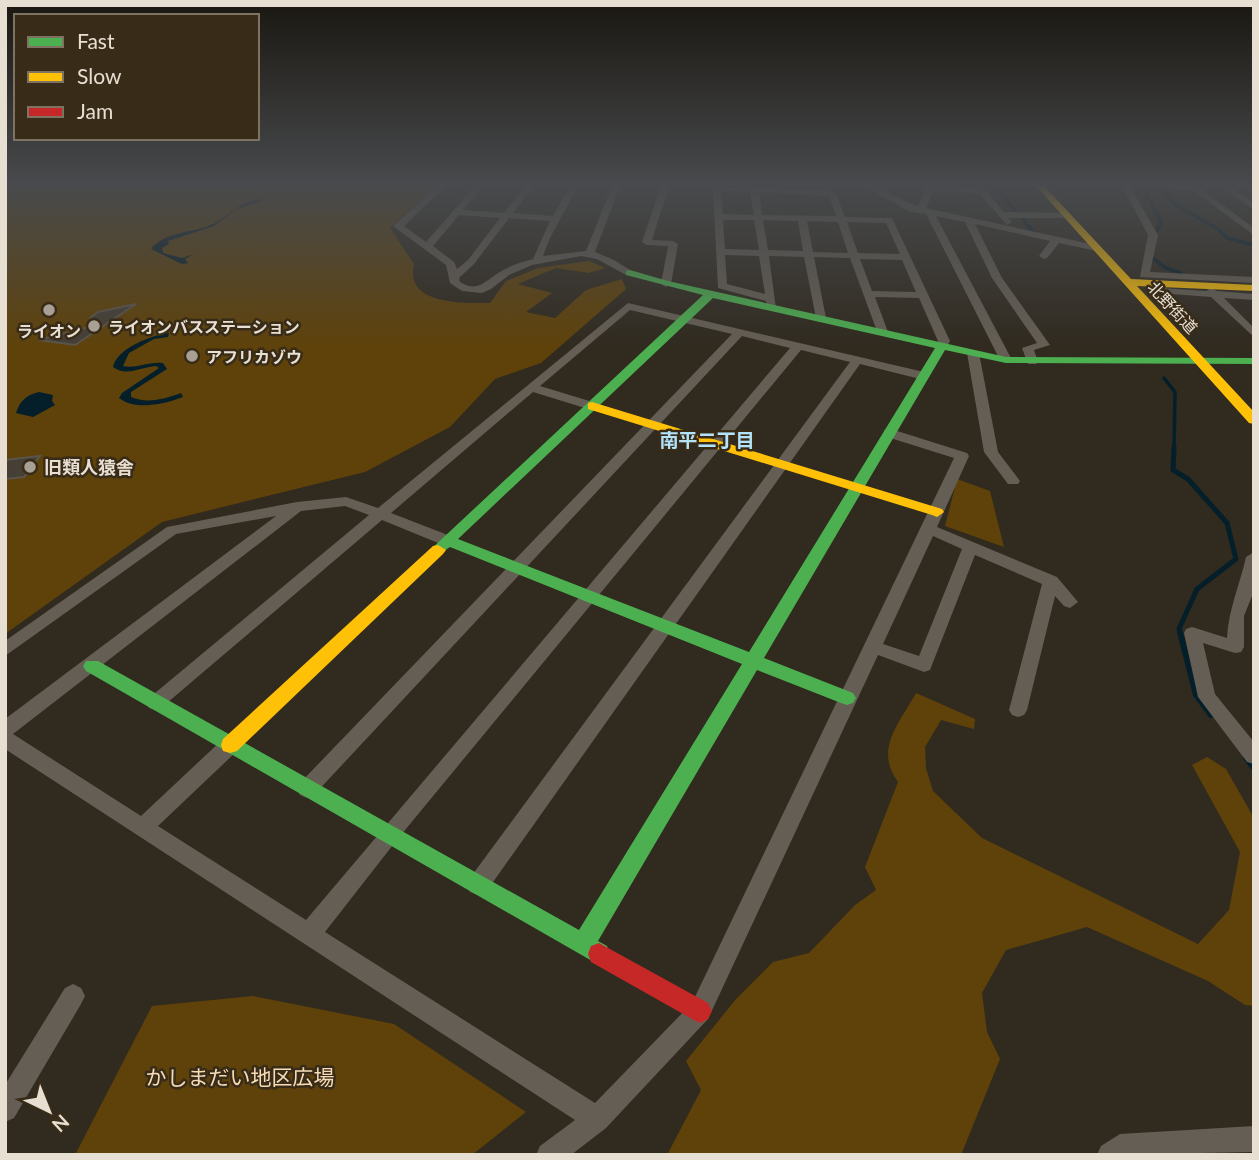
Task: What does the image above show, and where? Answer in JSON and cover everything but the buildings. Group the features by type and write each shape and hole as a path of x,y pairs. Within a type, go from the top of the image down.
{"street":[{"path":"419,240 452,264 453,278 461,288 488,288 497,278 537,260 590,253 630,273 666,284 771,303"},
{"path":"428,246 433,240"},
{"path":"453,278 471,262 488,240"},
{"path":"537,260 546,240"},
{"path":"590,253 595,240"},
{"path":"648,240 673,244 666,284"},
{"path":"720,240 722,286 821,318 973,353 1032,362 1254,360"},
{"path":"763,240 771,303"},
{"path":"805,240 821,318"},
{"path":"850,240 882,332"},
{"path":"583,944 942,346 944,341 898,240"},
{"path":"949,240 1044,345 1028,348 1032,362"},
{"path":"973,240 981,278 1006,360"},
{"path":"1052,240 1097,248"},
{"name":"北野街道","path":"1090,240 1254,420"},
{"path":"1152,240 1144,275 1254,297"},
{"path":"1044,256 1055,241"},
{"path":"720,252 906,257"},
{"path":"1162,291 1254,280"},
{"path":"1126,282 1254,288"},
{"path":"1207,286 1254,334"},
{"path":"142,828 712,293"},
{"path":"869,294 923,295"},
{"path":"155,704 628,306 924,376"},
{"path":"307,789 740,332"},
{"path":"308,935 389,834 798,346"},
{"path":"973,353 991,452 1013,481"},
{"path":"478,884 857,360"},
{"path":"530,387 857,487 933,521 971,546 1051,581 1070,602"},
{"path":"549,1155 597,1119 700,1011 933,521 962,456 889,433"},
{"path":"5,650 172,530 346,500 847,698"},
{"path":"5,730 297,508"},
{"path":"872,646 924,665 971,546"},
{"path":"1254,557 1248,606 1236,616 1236,647 1192,633 1207,697 1254,756"},
{"path":"1018,710 1051,581"},
{"path":"92,666 700,1011"},
{"path":"5,739 597,1119"},
{"path":"5,1109 73,996"},
{"path":"1110,1155 1120,1147 1254,1139"}],"green space":[{"path":"5,240 398,240 414,264 413,277 418,287 438,299 465,303 490,303 506,281 538,268 589,261 605,268 589,273 556,268 518,284 552,293 526,312 555,318 586,290 622,279 626,289 541,363 495,379 450,427 365,472 162,522 5,634"},
{"path":"957,479 990,491 1004,547 945,526"},
{"path":"916,693 975,719 974,729 941,720 925,747 926,768 933,791 982,838 1198,944 1229,910 1240,852 1192,765 1207,757 1226,769 1254,818 1254,1006 1245,1005 1208,981 1087,927 1006,950 982,993 987,1032 1000,1059 961,1155 667,1155 701,1090 686,1061 736,999 773,962 809,953 855,905 876,890 865,867 898,782 888,759 889,748 897,726"},
{"name":"かしまだい地区広場","path":"253,996 394,1024 526,1112 472,1155 75,1155 152,1006"}],"water":[{"path":"171,240 162,248 163,253 182,258 194,254 185,259 188,263 182,264 151,249 157,243"},
{"path":"169,333 168,337 154,339 129,353 123,366 163,363 167,369 131,392 131,397 150,400 181,393 183,397 159,404 142,405 119,398 122,393 159,368 156,366 123,371 113,367 116,360 128,348 154,336"},
{"path":"39,392 53,395 52,401 55,405 33,417 16,413 24,399"}],"waterway":[{"path":"1235,240 1254,245"},
{"path":"1152,252 1151,257 1166,268 1181,273"},
{"path":"1164,378 1175,392 1174,449"},
{"path":"1174,447 1173,470 1188,479 1227,523 1236,559 1197,589 1179,629 1180,633"},
{"path":"1180,632 1196,695 1211,715"},
{"path":"1246,758 1254,768"}],"traffic: fast":[{"path":"630,273 666,284 1006,360 1254,361"},
{"path":"438,550 712,293"},
{"path":"583,944 942,346"},
{"path":"448,541 847,698"},
{"path":"92,666 599,954"}],"traffic: slow":[{"path":"1090,240 1254,420"},
{"path":"1126,282 1254,288"},
{"path":"592,406 937,512"},
{"path":"230,745 438,550"}],"traffic: jam":[{"path":"599,954 700,1011"}],"place":[{"name":"ライオン","path":"49,310"},
{"name":"ライオンバスステーション","path":"94,326"},
{"name":"アフリカゾウ","path":"192,356"},
{"name":"旧類人猿舎","path":"30,467"}],"district":[{"name":"南平二丁目","path":"707,439"}]}
